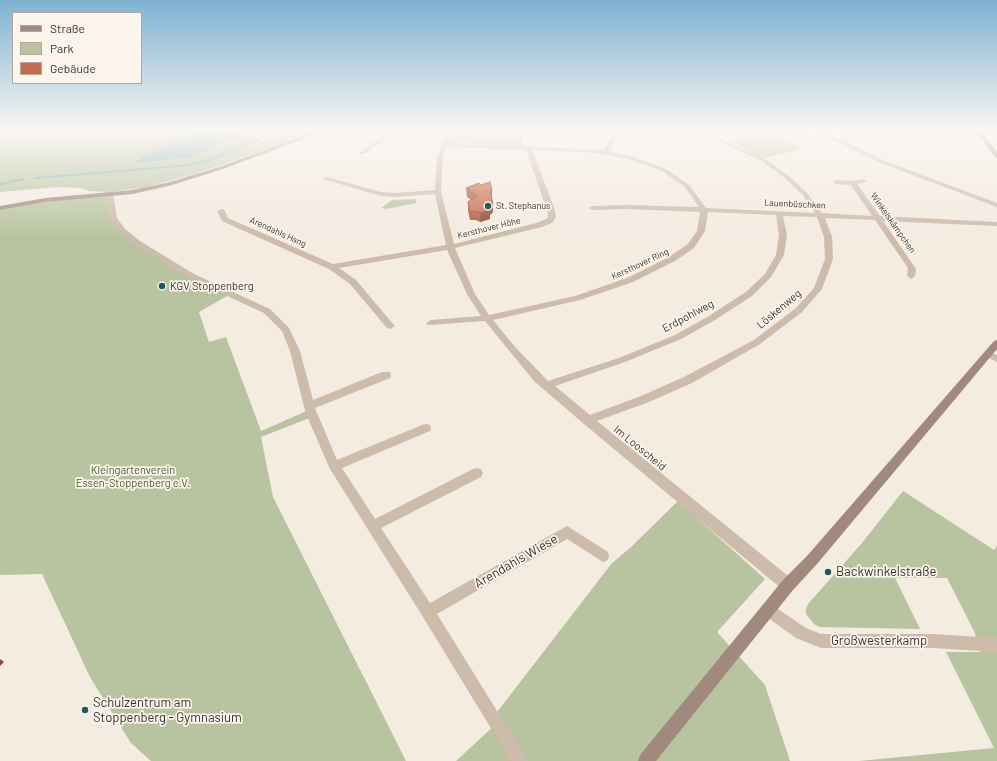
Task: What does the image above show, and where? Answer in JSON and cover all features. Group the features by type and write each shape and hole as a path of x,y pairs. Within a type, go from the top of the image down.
{"main road":[{"path":"0,208 45,200 138,191 171,184 223,166"},
{"path":"646,761 788,585 812,560 993,356 997,343"}],"street":[{"name":"Im Looscheid","path":"439,166 438,192 450,247 465,282 487,318 513,350 546,385 588,421 788,585"},
{"name":"Kersthover Höhe","path":"450,247 539,225 551,219 551,210 534,166"},
{"path":"652,166 664,170 687,186 704,210"},
{"name":"Löskenweg","path":"588,421 671,387 710,369 757,342 799,310 818,288 827,268 829,258 825,227 820,215 804,193 779,171 770,166"},
{"path":"892,166 997,205"},
{"path":"326,179 381,194 396,195 438,192"},
{"path":"836,182 853,184 862,181"},
{"name":"Winkelskämpchen","path":"853,184 910,265 912,269 911,276"},
{"path":"110,194 113,218 122,231 137,243 191,276 267,311 277,319 286,330 293,346 309,406 334,466 428,612 520,761"},
{"name":"Lauenbüschken","path":"593,208 626,207 704,210 997,224"},
{"name":"Kersthover Ring","path":"487,318 534,309 577,298 644,274 672,260 691,246 701,231 704,210"},
{"name":"Arendahls Hang","path":"221,211 225,219 332,267 354,282 390,326"},
{"name":"Erdpohlweg","path":"546,385 622,360 678,337 712,318 749,294 768,275 780,255 783,235 779,213"},
{"path":"332,267 450,247"},
{"path":"431,323 487,318"},
{"path":"309,406 386,374"},
{"path":"334,466 426,428"},
{"path":"373,526 477,473"},
{"name":"Arendahls Wiese","path":"428,612 567,532 603,556"},
{"name":"Großwesterkamp","path":"769,610 801,633 821,641 933,641 997,645"}],"green space":[{"path":"0,166 219,166 147,187 109,192 59,187 0,192"},
{"name":"Kleingartenverein Essen-Stoppenberg e.V.","path":"109,195 120,232 229,295 199,312 209,342 226,337 261,431 309,410 312,417 261,437 273,497 406,761 151,761 131,743 90,677 42,574 0,575 0,210 51,201"},
{"path":"416,199 416,203 387,209 381,208 392,200"},
{"path":"903,491 994,550 997,546 997,761 859,761 994,748 946,652 981,652 974,631 947,578 895,578 920,629 820,627 814,624 806,614 808,604 862,543"},
{"path":"678,501 765,579 717,632 765,685 790,761 456,761 496,724 494,716 612,563 630,548"}],"building":[{"path":"490,182 492,190 490,191 493,204 489,207 490,210 480,213 476,211 470,212 468,202 477,196 466,188 479,183 481,185"}],"waterway":[{"path":"35,178 183,166"},
{"path":"0,184 23,179"}],"place":[{"name":"St. Stephanus","path":"488,206"},
{"name":"KGV Stoppenberg","path":"162,286"},
{"name":"Backwinkelstraße","path":"828,572"},
{"name":"Schulzentrum am Stoppenberg - Gymnasium","path":"85,710"}]}
